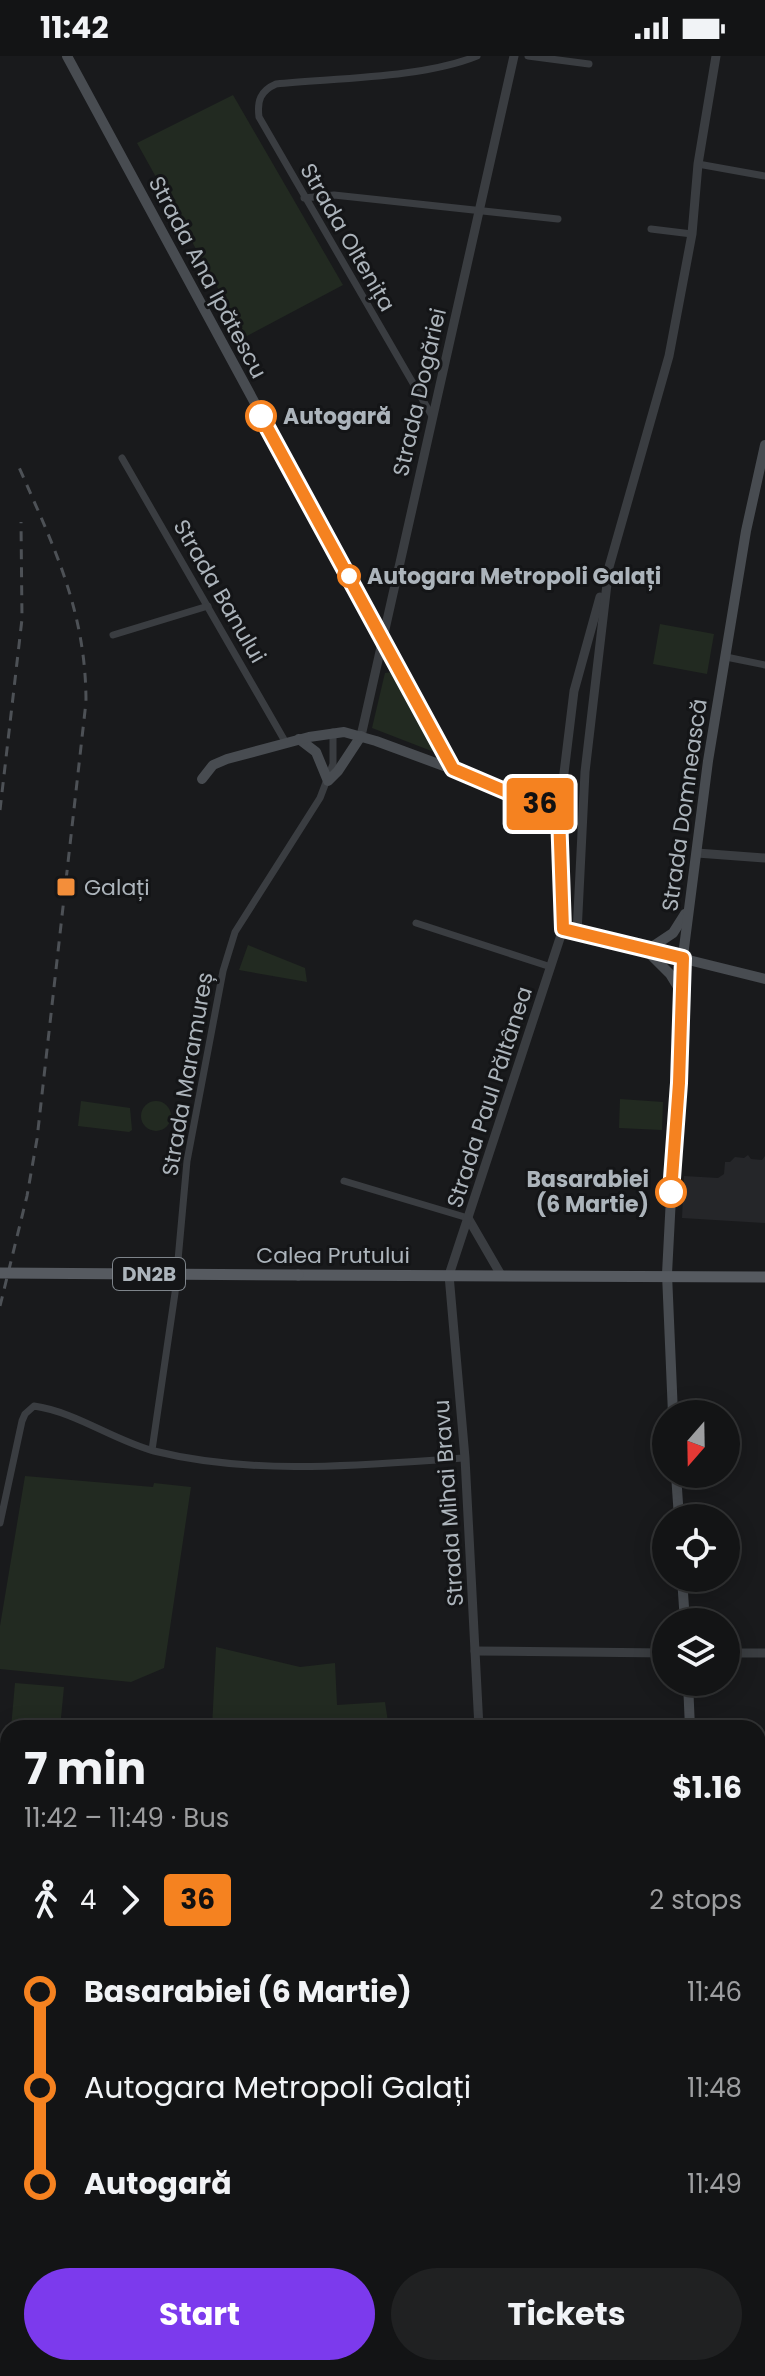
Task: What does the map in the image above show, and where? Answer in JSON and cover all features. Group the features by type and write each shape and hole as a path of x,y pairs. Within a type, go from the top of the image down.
{"main road":[{"name":"Strada Ana Ipătescu","path":"67,56 453,769"},
{"name":"Strada Domnească","path":"672,1400 667,1276 683,958 708,761 746,531 765,445"},
{"path":"202,779 213,765 227,759 299,739 333,732 361,736 453,769 559,814 563,929 765,979"},
{"path":"299,739 316,752 328,781 361,736"},
{"path":"646,951 673,933 690,901"},
{"path":"646,951 670,974 682,994"},
{"name":"Calea Prutului","path":"0,1273 667,1276"},
{"name":"DN2B","path":"667,1276 765,1277"},
{"path":"689,1696 690,1720"}],"street":[{"name":"Strada Oltenița","path":"432,416 259,117 259,98 265,88 276,84 409,72 477,56"},
{"name":"Strada Dogăriei","path":"361,736 514,56"},
{"path":"528,56 589,64"},
{"path":"559,814 574,691 669,356 692,234 698,164 716,56"},
{"path":"698,164 765,176"},
{"path":"304,198 334,195 558,219"},
{"path":"651,229 692,234"},
{"name":"Strada Banului","path":"122,458 286,743"},
{"path":"577,933 585,772 609,567"},
{"path":"113,635 208,606"},
{"path":"726,657 765,665"},
{"name":"Strada Maramureș","path":"152,1450 175,1293 187,1161 230,946 248,909 296,838 328,781 333,764 333,732"},
{"path":"697,853 765,858"},
{"path":"416,923 551,967"},
{"name":"Strada Paul Păltânea","path":"449,1275 563,929"},
{"path":"344,1181 468,1218 501,1275"},
{"name":"Strada Mihai Bravu","path":"449,1275 465,1458 479,1720"},
{"path":"0,1523 22,1421 28,1409 34,1406 152,1450 212,1461 279,1466 465,1458"},
{"path":"475,1651 652,1653"},
{"path":"740,1653 765,1653"}],"shaded area":[{"path":"233,95 343,285 245,337 137,143"},
{"path":"660,624 714,634 707,674 653,664"},
{"path":"392,672 434,752 372,728 385,673"},
{"path":"248,945 305,968 307,982 239,970"},
{"path":"620,1099 663,1102 662,1130 619,1128"},
{"path":"81,1101 130,1108 132,1130 78,1126"},
{"path":"156,1101 167,1105 171,1116 167,1127 156,1131 145,1127 141,1116 145,1105"},
{"path":"748,1155 751,1159 762,1160 765,1156 765,1223 682,1218 684,1176 718,1178 724,1174 725,1162"},
{"path":"25,1476 153,1487 154,1483 191,1487 164,1668 131,1682 0,1669 0,1626"},
{"path":"216,1647 300,1667 335,1663 337,1705 385,1702 388,1720 212,1720"},
{"path":"15,1683 64,1687 61,1720 12,1720"}],"railway":[{"path":"0,1306 27,1196 37,1139 86,702 80,638 66,580 18,465"},
{"path":"0,810 22,619 21,522"}],"bus line":[{"name":"36","path":"261,416 453,769 559,814 563,929 683,958 679,1083 671,1192"}],"place":[{"name":"Autogară","path":"261,416"},
{"name":"Autogara Metropoli Galați","path":"349,576"},
{"name":"Galați","path":"66,887"},
{"name":"Basarabiei (6 Martie)","path":"671,1192"}]}
